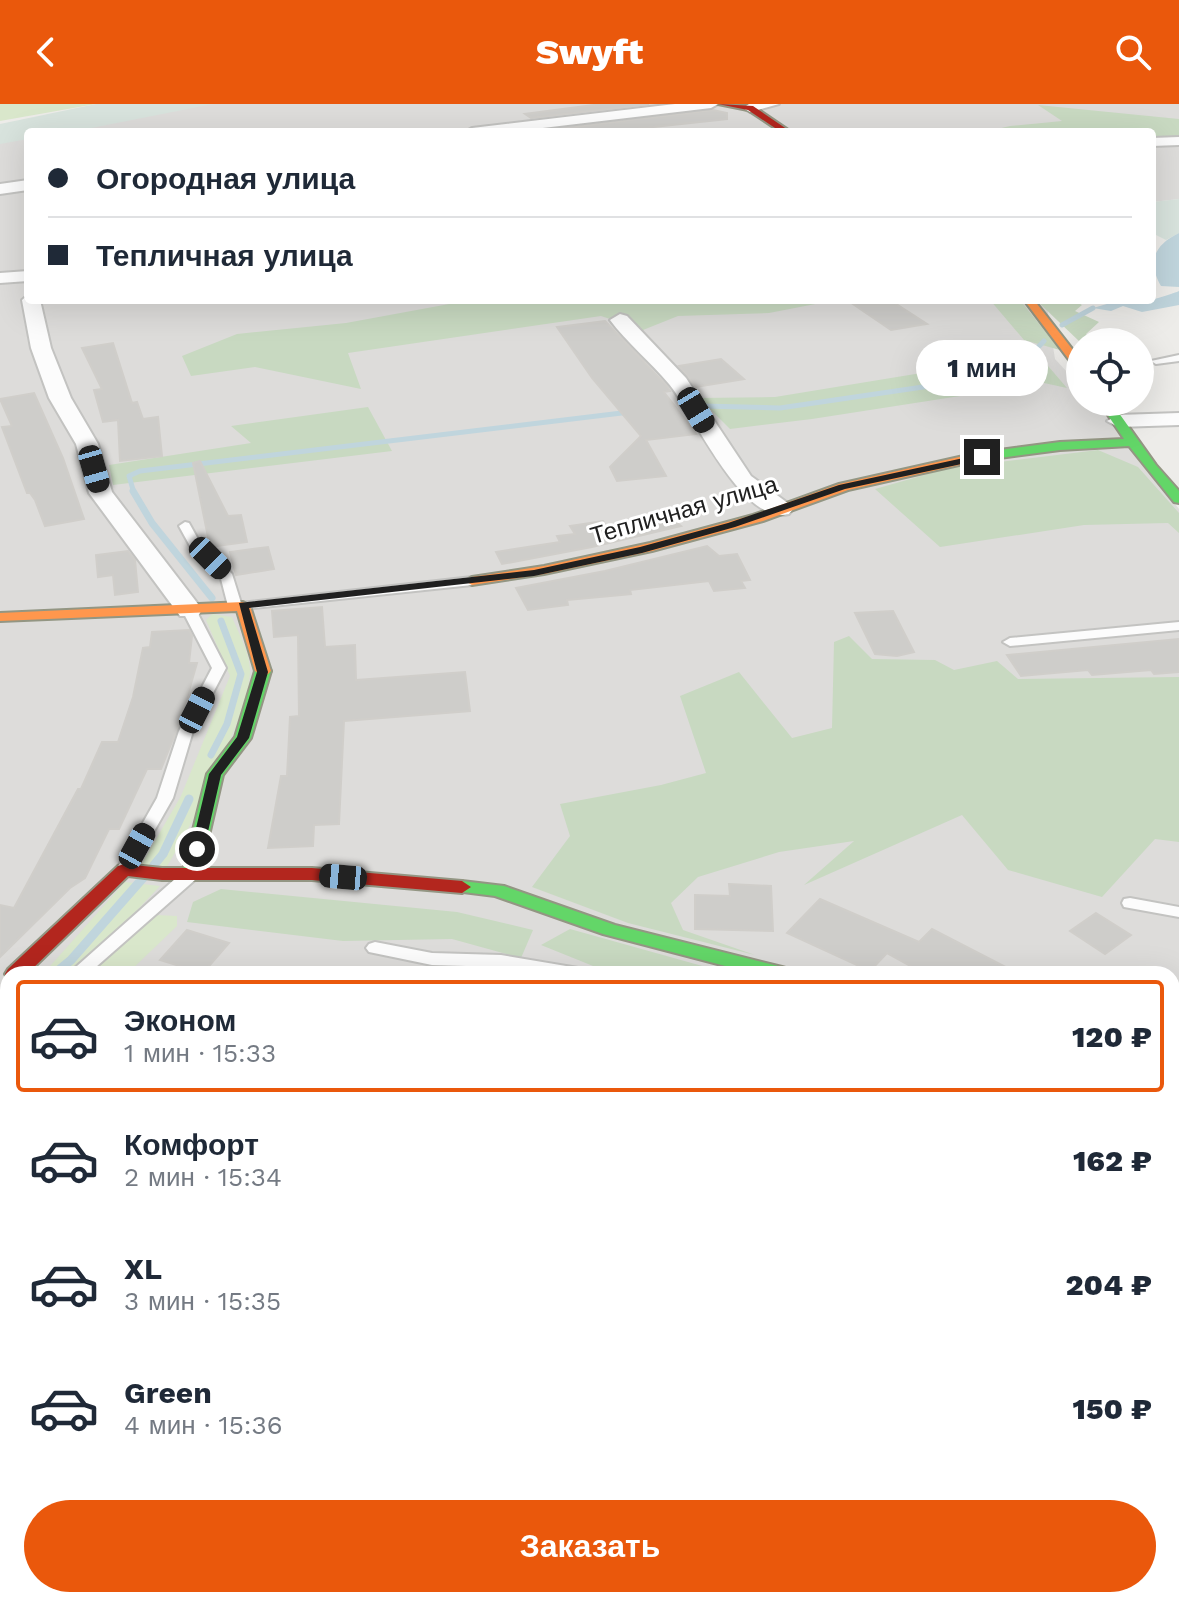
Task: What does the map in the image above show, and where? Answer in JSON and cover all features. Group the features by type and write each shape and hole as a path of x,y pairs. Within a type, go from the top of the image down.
{"street":[{"path":"506,128 711,104"},
{"path":"722,104 750,108 772,104"},
{"path":"750,108 781,128"},
{"path":"1156,142 1179,141"},
{"path":"0,189 24,186"},
{"path":"0,278 24,276"},
{"path":"32,304 41,348 60,398 87,444 101,493 189,610"},
{"path":"1032,304 1066,349"},
{"path":"620,320 679,382 743,481 781,509"},
{"path":"1115,416 1179,499"},
{"path":"1118,421 1179,419"},
{"name":"Тепличная улица","path":"472,581 534,573 642,550 781,509 843,487 982,457 1133,442"},
{"path":"0,617 239,606 263,672 243,738 215,774 191,874"},
{"path":"24,966 132,871 162,874 312,874 497,890 610,930 751,966"}],"lane":[{"path":"1156,361 1179,358"},
{"path":"185,526 194,543 226,574 239,606"},
{"name":"Тепличная улица","path":"239,606 472,581"},
{"path":"132,871 165,798 186,731 219,668 189,610"},
{"path":"1010,642 1179,626"},
{"path":"86,966 191,874"},
{"path":"1130,903 1179,912"},
{"path":"375,948 432,959 501,961 531,966"}],"shaded area":[{"path":"96,104 213,104 91,128 24,128 24,140 0,144 0,124"},
{"path":"201,104 1179,104 1179,199 1156,202 1156,128 40,128"},
{"path":"24,130 24,304 1047,304 1055,359 1066,371 1066,416 1106,416 1179,509 1179,966 0,966 0,134"},
{"path":"1179,199 1179,233 1166,240 1156,235 1156,202"}],"green space":[{"path":"0,104 96,104 0,121"},
{"path":"1038,105 1179,119 1179,135 1156,140 1156,128 1002,128 1062,121"},
{"path":"449,304 815,304 769,313 678,316 643,330 601,316 348,353 361,389 255,367 191,376 182,356 237,334 346,323"},
{"path":"993,304 1023,304 1060,350 1024,340"},
{"path":"1040,304 1080,304 1075,311 1099,322 1092,328 1066,329"},
{"path":"1030,345 1066,388 1044,383 730,429 699,398 775,397 964,366"},
{"path":"368,407 392,451 113,485 109,465 251,443 231,426"},
{"path":"1098,450 1138,467 1179,513 1179,533 1168,523 1084,525 940,547 875,489 949,468"},
{"path":"212,614 232,617 248,657 248,688 241,713 217,770 166,868 141,865 181,796 230,676 206,620"},
{"path":"849,636 872,659 935,660 954,670 997,661 1018,679 1179,677 1179,842 1155,839 1102,897 1008,870 962,815 804,885 854,841 779,852 698,877 671,903 683,930 755,955 628,923 532,887 570,836 560,804 706,773 680,696 739,672 792,738 832,728 834,642"},
{"path":"125,882 160,886 123,925 75,966 50,966"},
{"path":"221,889 457,912 533,930 521,958 452,939 343,941 187,922 193,902"},
{"path":"156,915 177,916 177,926 135,966 98,966"},
{"path":"570,929 702,966 593,966 541,945"}],"water":[{"path":"1179,233 1179,287 1161,286 1156,274 1156,254"},
{"path":"1179,291 1179,305 1142,312 1123,306 1111,311 1093,308 1107,304 1156,304 1156,298"}],"building":[{"path":"601,104 649,104 531,118 525,114"},
{"path":"713,110 727,113 727,119 644,128 565,128"},
{"path":"853,304 896,304 927,324 891,330"},
{"path":"605,321 667,386 670,391 664,392 696,434 646,440 666,476 617,481 610,467 641,436 592,378 557,327"},
{"path":"113,343 132,403 137,402 143,419 158,417 162,456 120,461 118,420 103,422 94,390 102,389 82,348"},
{"path":"721,359 744,379 696,387 679,366"},
{"path":"34,393 63,458 84,519 45,526 35,500 27,493 2,427 12,426 0,399"},
{"path":"200,461 228,516 241,515 247,542 210,547 193,463"},
{"path":"664,513 681,526 502,564 496,552 560,542 557,536 575,534 570,526 603,521 607,528"},
{"path":"707,546 719,556 737,554 750,580 741,581 745,588 714,591 709,581 630,590 631,594 567,600 568,605 528,610 516,588 605,571"},
{"path":"268,547 274,569 236,575 230,552"},
{"path":"128,551 135,560 138,592 115,595 113,575 98,577 96,555"},
{"path":"322,607 325,647 355,645 356,680 465,672 470,711 344,721 339,824 314,825 313,846 268,848 281,776 287,776 290,717 299,716 298,635 274,637 272,611"},
{"path":"893,611 914,652 897,656 875,654 855,613"},
{"path":"189,630 192,636 189,663 197,663 180,722 161,769 147,769 119,829 109,829 85,878 70,888 0,957 0,905 14,908 78,789 81,789 102,742 118,742 133,697 143,648 150,647 152,632"},
{"path":"1179,639 1179,672 1154,674 1151,670 1092,675 1088,670 1021,676 1007,655"},
{"path":"729,884 771,886 773,931 695,929 695,895 730,896"},
{"path":"820,899 919,942 932,929 1004,966 911,966 887,953 875,966 859,966 787,933"},
{"path":"1096,913 1131,935 1105,954 1070,931"},
{"path":"187,930 229,943 209,966 180,966 160,960"}],"waterway":[{"path":"1062,325 1093,308"},
{"path":"702,406 780,408 998,376 1026,360 1044,341"},
{"path":"134,492 129,476 140,471 630,412"},
{"path":"134,492 152,523 212,598"},
{"path":"211,755 227,724 241,674 221,621"},
{"path":"154,865 163,854 189,799"},
{"path":"64,966 143,878"}],"traffic: fast":[{"path":"1115,416 1151,468 1179,499"},
{"path":"977,457 1060,446 1133,442"},
{"path":"191,874 215,774 243,738 263,671"},
{"path":"462,887 497,890 610,930 751,966"}],"traffic: slow":[{"path":"1032,304 1066,349"},
{"path":"472,581 544,570 652,547 758,518 844,487 977,457"},
{"path":"0,617 243,606 263,671"}],"traffic: jam":[{"path":"722,104 750,108 781,128"},
{"path":"23,966 124,870 162,874 312,874 462,887"}],"route":[{"path":"197,849 215,774 243,738 263,672 243,606 534,573 642,550 761,517 843,487 982,457"}]}
